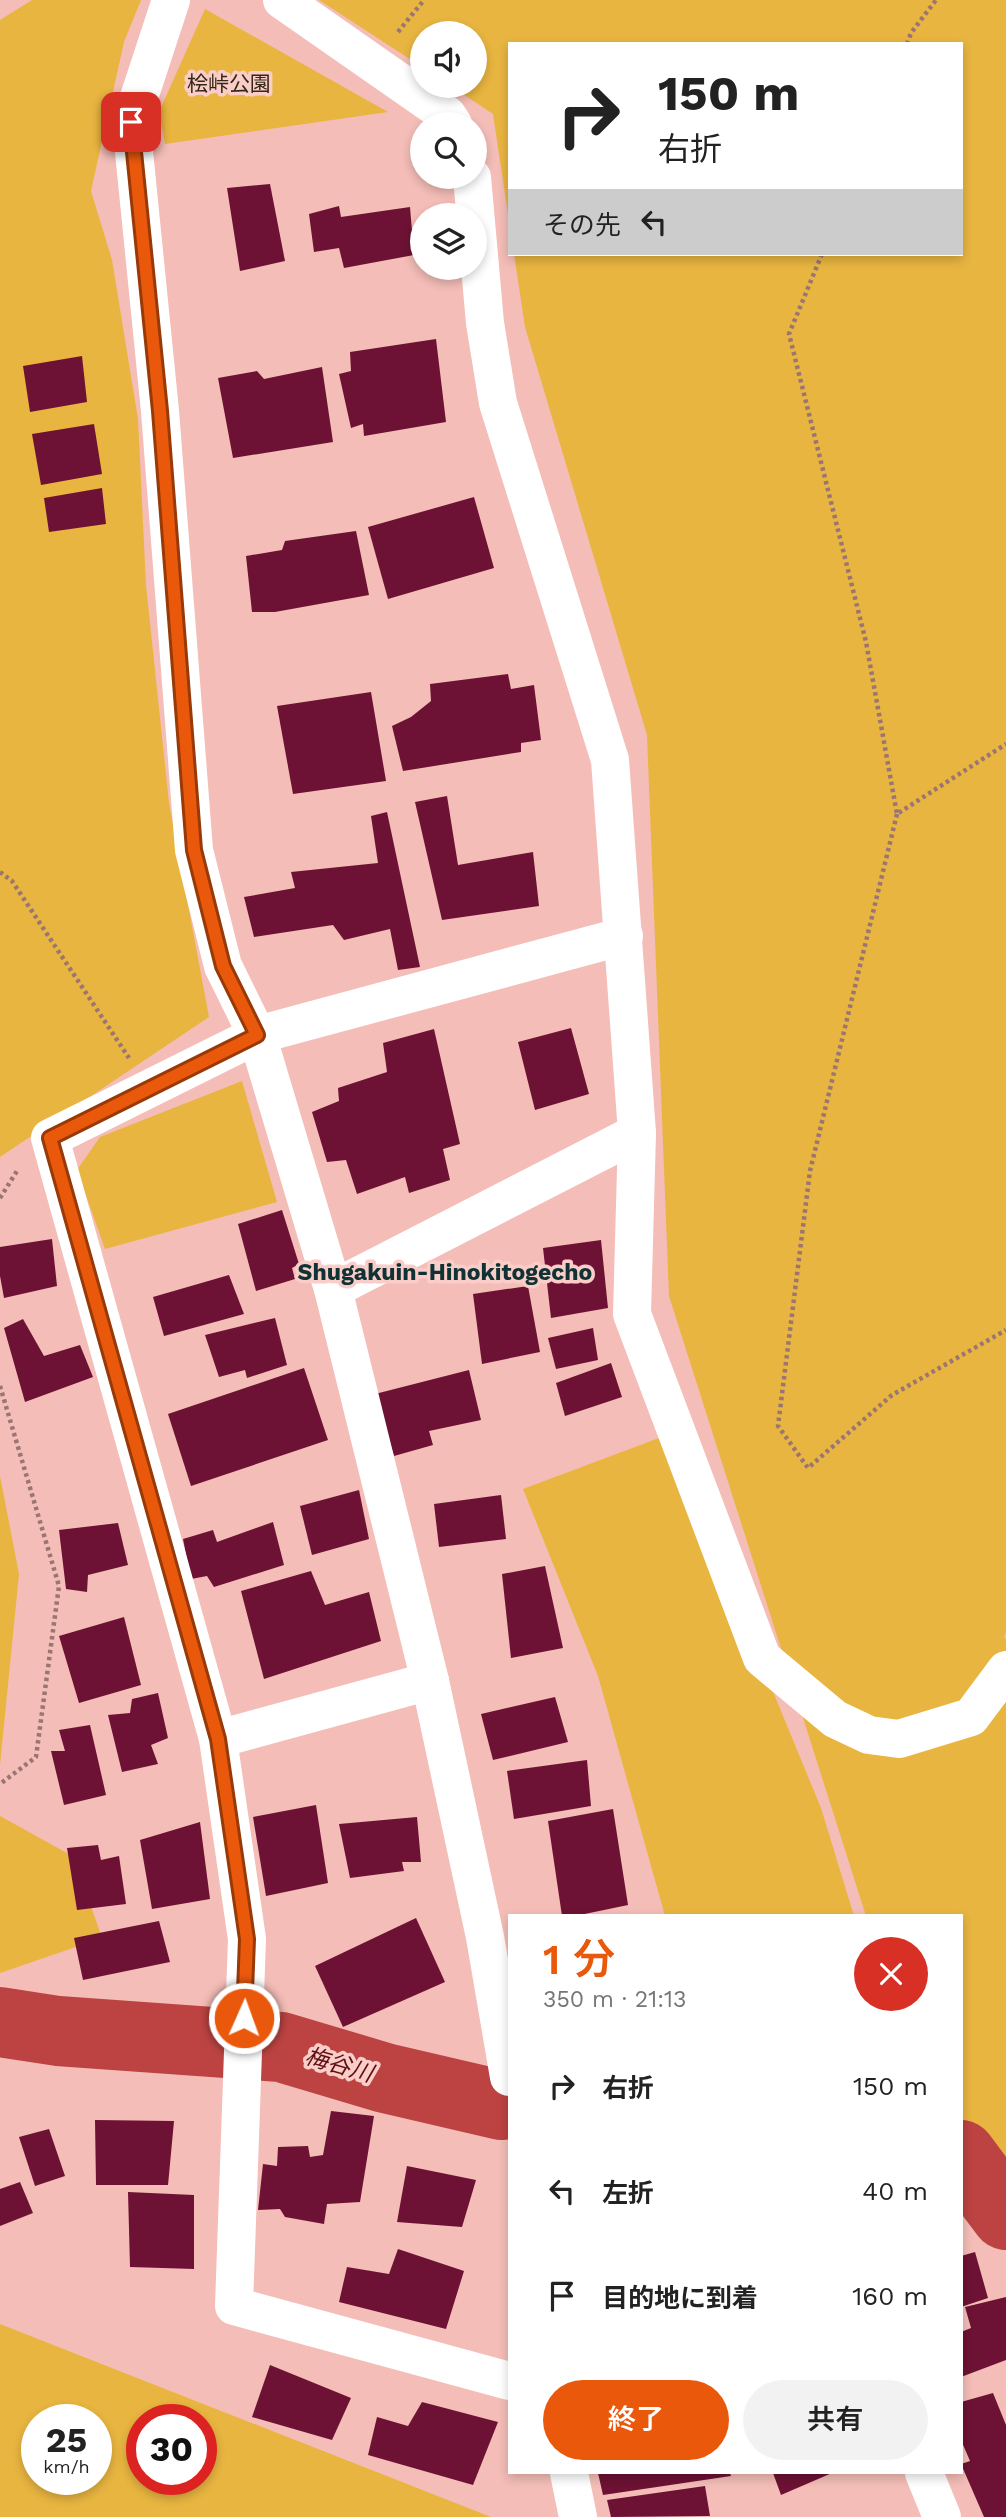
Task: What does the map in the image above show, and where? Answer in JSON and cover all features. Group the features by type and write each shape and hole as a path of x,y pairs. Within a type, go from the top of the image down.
{"street":[{"path":"170,0 131,122 160,411 194,850 223,966 257,1035 333,1289 430,1681 485,1937 508,2071"},
{"path":"282,0 444,112"},
{"path":"473,189 485,323 498,403 610,760 637,1133 632,1314 761,1658 835,1719 869,1735 899,1739 971,1717 1006,1670"},
{"path":"508,2381 234,2306 247,1939 218,1739 50,1138 257,1035 624,936"},
{"path":"333,1289 637,1133"},
{"path":"218,1739 430,1681"},
{"path":"569,2474 578,2517"},
{"path":"924,2474 942,2517"}],"path":[{"path":"908,42 911,33 936,0"},
{"path":"821,256 789,334 866,642 897,814 810,1171 778,1426 808,1468 892,1395 1006,1330"},
{"path":"897,814 1006,744"},
{"path":"0,872 12,881 149,1089"},
{"path":"0,1386 59,1586 36,1757 0,1784"}],"green space":[{"path":"32,0 141,0 124,42 91,191 112,260 138,419 146,585 169,803 209,1017 0,1157 0,20"},
{"path":"319,0 1006,0 1006,2188 963,2125 963,1914 865,1914 669,1296 647,735 525,327 514,256 963,256 963,42 508,42 508,214 493,114 469,98 487,98 487,21 410,21 410,59"},
{"name":"桧峠公園","path":"205,9 388,112 165,144 159,112"},
{"path":"242,1081 277,1202 105,1249 77,1170 100,1137"},
{"path":"667,1435 821,1808 853,1914 664,1914 598,1676 523,1489"},
{"path":"0,1476 19,1574 0,1765"},
{"path":"0,1816 74,1857 102,1938 0,1973"},
{"path":"0,2324 204,2404 126,2404 126,2495 217,2495 217,2409 491,2517 0,2517"}],"building":[{"path":"270,184 285,261 240,271 227,188"},
{"path":"339,206 341,217 410,207 410,256 344,268 339,248 314,252 309,214"},
{"path":"436,339 446,422 364,436 363,424 351,428 339,374 351,371 350,352"},
{"path":"82,356 87,402 30,412 23,366"},
{"path":"322,367 333,442 233,458 218,378 257,371 264,379"},
{"path":"94,424 102,474 41,485 32,434"},
{"path":"102,488 106,524 49,532 44,498"},
{"path":"474,497 494,568 388,599 368,527"},
{"path":"356,531 369,595 275,612 252,612 246,556 282,550 285,541"},
{"path":"508,674 511,689 534,685 541,740 521,743 521,752 403,771 392,726 411,717 431,701 430,684"},
{"path":"371,692 386,781 293,794 277,706"},
{"path":"447,796 458,865 533,852 539,906 442,920 415,802"},
{"path":"387,812 420,967 398,970 390,929 344,940 333,925 254,937 244,897 295,888 291,872 378,863 371,816"},
{"path":"571,1028 589,1094 535,1110 518,1042"},
{"path":"434,1029 460,1144 443,1149 450,1180 409,1193 405,1177 357,1194 346,1160 327,1162 312,1112 339,1101 338,1088 387,1072 383,1043"},
{"path":"282,1210 299,1264 292,1268 295,1279 256,1291 238,1224"},
{"path":"52,1239 57,1286 4,1298 0,1276 0,1247"},
{"path":"601,1240 608,1308 551,1318 543,1248"},
{"path":"229,1275 244,1314 164,1336 153,1297"},
{"path":"528,1286 540,1352 482,1364 473,1294"},
{"path":"275,1318 287,1365 247,1378 245,1370 219,1377 205,1335"},
{"path":"23,1319 44,1356 80,1345 93,1377 25,1402 4,1328"},
{"path":"593,1328 598,1360 556,1369 548,1338"},
{"path":"611,1363 622,1397 565,1416 556,1383"},
{"path":"304,1368 328,1440 191,1486 168,1414"},
{"path":"469,1370 481,1420 429,1431 433,1445 394,1456 375,1394"},
{"path":"359,1490 369,1539 312,1555 300,1506"},
{"path":"501,1495 506,1539 439,1547 434,1504"},
{"path":"273,1522 284,1565 214,1587 207,1576 191,1579 183,1539 213,1530 217,1542"},
{"path":"118,1523 128,1565 88,1575 87,1592 66,1589 59,1530"},
{"path":"545,1566 563,1648 511,1658 502,1574"},
{"path":"311,1571 325,1605 369,1592 381,1641 264,1679 241,1591"},
{"path":"124,1617 141,1685 79,1703 59,1636"},
{"path":"158,1693 168,1738 151,1745 158,1764 122,1772 108,1715 130,1713 132,1699"},
{"path":"555,1697 568,1742 493,1760 481,1714"},
{"path":"90,1725 106,1795 64,1805 51,1751 65,1751 59,1730"},
{"path":"587,1760 591,1806 514,1819 507,1771"},
{"path":"316,1805 328,1883 266,1896 253,1817"},
{"path":"613,1809 628,1905 585,1914 562,1914 548,1821"},
{"path":"417,1817 421,1862 402,1862 404,1871 350,1878 339,1824"},
{"path":"200,1822 210,1899 152,1909 140,1840"},
{"path":"98,1845 101,1860 119,1856 126,1904 77,1910 67,1848"},
{"path":"416,1918 445,1982 343,2027 315,1966"},
{"path":"159,1921 170,1962 83,1980 74,1938"},
{"path":"331,2111 374,2116 360,2202 327,2204 324,2224 285,2217 280,2209 258,2210 263,2164 277,2166 278,2147 308,2146 310,2157 323,2155"},
{"path":"95,2120 174,2121 168,2185 96,2185"},
{"path":"49,2129 65,2176 35,2186 19,2137"},
{"path":"407,2166 476,2180 462,2227 397,2222"},
{"path":"20,2182 33,2213 0,2226 0,2189"},
{"path":"128,2192 194,2195 194,2269 130,2267"},
{"path":"398,2249 464,2271 446,2329 339,2302 347,2267 389,2274"},
{"path":"975,2252 988,2298 963,2306 963,2255"},
{"path":"1006,2297 1006,2360 963,2376 963,2331 971,2328 965,2307"},
{"path":"270,2365 351,2398 332,2440 252,2417"},
{"path":"993,2393 1006,2425 1006,2517 984,2517 963,2469 963,2463 970,2461 963,2445 963,2401"},
{"path":"422,2402 498,2422 473,2485 368,2455 377,2417 408,2426"},
{"path":"598,2474 731,2476 603,2495"},
{"path":"773,2474 830,2474 781,2495"},
{"path":"705,2486 710,2516 611,2517 607,2500"}],"waterway":[{"name":"梅谷川","path":"0,2022 58,2031 281,2047 385,2078 501,2105 508,2104"},
{"name":"梅谷川","path":"963,2158 1006,2215"}],"district":[{"name":"Shugakuin-Hinokitogecho","path":"445,1272"}],"route":[{"path":"131,122 160,411 194,850 223,966 257,1035 50,1138 218,1739 247,1939 244,2018"}]}
